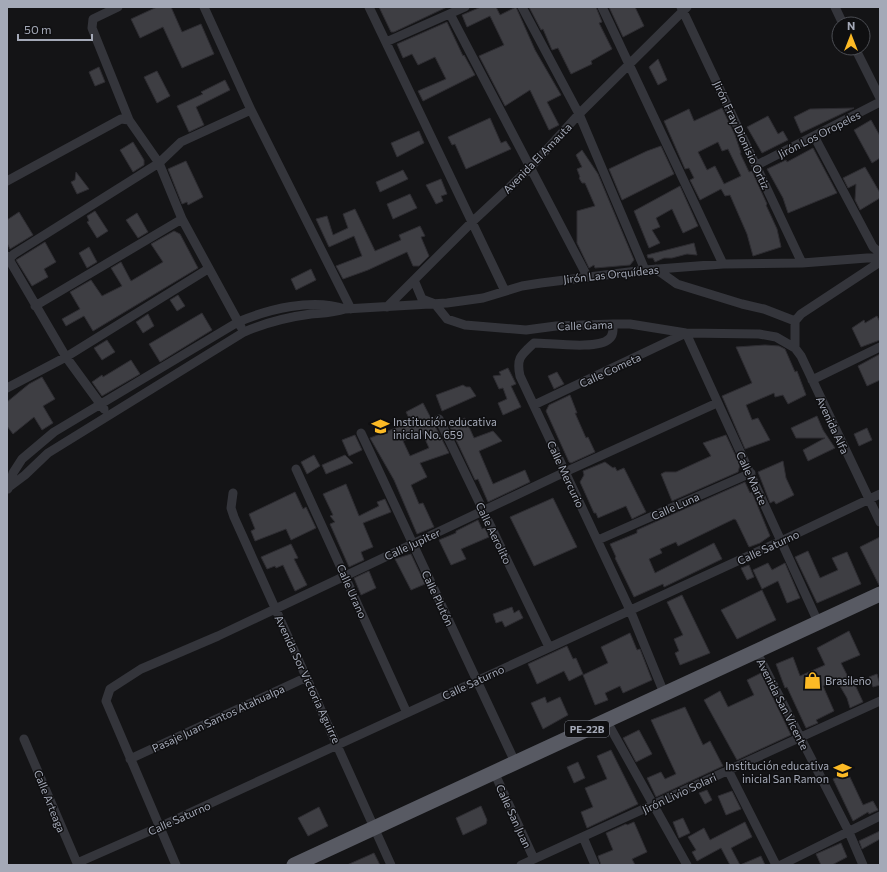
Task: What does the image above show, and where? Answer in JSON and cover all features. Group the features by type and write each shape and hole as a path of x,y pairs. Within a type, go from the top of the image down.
{"highway":[{"name":"PE-22B","path":"294,865 880,594"}],"street":[{"path":"118,7 93,19 92,28 129,120 159,163 182,219 208,269 244,332"},
{"path":"204,7 251,110 348,309"},
{"path":"369,7 505,290"},
{"path":"386,42 464,7"},
{"path":"522,7 579,114 645,270"},
{"path":"602,7 723,264"},
{"name":"Avenida El Amauta","path":"387,307 472,222 530,168 579,114 629,66 684,8"},
{"name":"Jirón Fray Dionisio Ortiz","path":"684,8 802,262"},
{"path":"450,14 587,276"},
{"path":"859,56 880,98"},
{"name":"Jirón Los Oropeles","path":"757,165 880,102"},
{"path":"109,415 100,405 66,357 8,259 159,163 181,142 251,110"},
{"path":"7,181 122,118 129,120"},
{"path":"814,136 873,247 880,253"},
{"path":"35,306 182,219"},
{"name":"Jirón Las Orquídeas","path":"348,309 435,304 483,298 505,290 541,282 645,270 723,264 802,262 880,257"},
{"path":"795,348 795,322 801,314 880,262"},
{"path":"7,388 66,357 208,269"},
{"path":"656,269 677,284 742,304 764,309 795,322"},
{"name":"Calle Gama","path":"414,280 422,299 435,304 447,319 451,322 476,327 526,330 556,326 630,324 686,333 760,334 776,337"},
{"path":"8,488 16,468 25,456 54,432 238,322 264,312 286,307 329,306 348,309"},
{"path":"8,488 26,475 44,455 244,332 258,326 286,318 334,313 348,309"},
{"name":"Calle Mercurio","path":"613,324 613,335 605,342 598,344 534,343 518,360 520,376 630,610 664,693"},
{"name":"Calle Marte","path":"686,333 818,622"},
{"name":"Calle Cometa","path":"534,405 686,333"},
{"name":"Avenida Alfa","path":"776,337 795,348 801,356 880,522"},
{"path":"812,380 880,347"},
{"name":"Calle Jupiter","path":"130,759 106,700 110,689 141,669 275,609 565,472 717,403"},
{"name":"Calle Aerolito","path":"439,419 549,648"},
{"name":"Calle Plutón","path":"361,433 515,762"},
{"name":"Calle Urano","path":"296,469 407,713"},
{"name":"Calle Luna","path":"598,540 751,473"},
{"name":"Avenida Sor Victoria Aguirre","path":"233,493 231,508 234,517 391,865"},
{"name":"Calle Saturno","path":"77,863 338,745 880,494"},
{"name":"Avenida San Vicente","path":"756,651 848,830 863,865"},
{"name":"Pasaje Juan Santos Atahualpa","path":"130,759 307,677"},
{"name":"Jirón Livio Solari","path":"521,865 800,736 880,701"},
{"path":"606,720 687,865"},
{"name":"Calle Arteaga","path":"24,739 77,863"},
{"path":"130,759 176,865"},
{"path":"728,770 776,865"},
{"name":"Calle San Juan","path":"494,772 534,859"},
{"path":"781,865 848,830 880,816"},
{"path":"583,836 595,865"}],"building":[{"path":"157,7 171,7 182,32 201,24 214,54 182,68 163,27 140,38 131,19"},
{"path":"379,7 447,7 394,32 391,32"},
{"path":"481,7 496,7 500,15 516,7 535,50 561,95 547,102 559,125 549,130 530,90 505,106 479,56 504,45 490,16 467,27 462,15"},
{"path":"529,7 596,7 602,22 599,23 612,49 591,61 592,64 571,74 558,48 552,50 543,29 541,30"},
{"path":"609,7 635,7 644,26 623,37"},
{"path":"447,22 463,56 464,55 475,75 423,101 418,91 446,79 435,57 418,65 412,54 403,58 397,44"},
{"path":"658,59 667,80 658,85 649,67"},
{"path":"99,67 105,82 95,86 89,72"},
{"path":"157,71 170,96 157,103 144,77"},
{"path":"225,80 230,90 196,107 204,125 189,132 177,106 203,94 201,92"},
{"path":"722,108 735,135 740,153 749,172 752,171 767,204 766,205 777,229 781,247 753,256 747,234 730,195 725,196 721,189 700,200 690,180 694,178 689,168 685,169 664,121 689,109 694,121","holes":["718,142 722,151 728,149 741,176 724,184 715,166 707,170 698,152"]},
{"path":"854,108 801,133 794,117 810,109"},
{"path":"768,116 778,134 783,131 788,140 762,153 747,127"},
{"path":"490,118 501,143 506,141 511,149 466,169 455,144 452,145 448,137"},
{"path":"871,120 880,136 880,158 872,163 854,130"},
{"path":"419,131 424,143 397,157 391,143"},
{"path":"133,142 144,160 144,165 133,172 120,150"},
{"path":"661,146 674,174 622,200 609,169"},
{"path":"813,148 837,193 788,213 783,198 767,169 786,160 787,162"},
{"path":"582,150 598,174 634,260 630,265 595,268 594,265 589,268 577,243 577,211 595,206 585,183 582,183 579,178 577,169 582,167 576,155"},
{"path":"186,161 203,197 188,205 187,202 182,204 168,169"},
{"path":"865,167 880,193 880,198 860,210 855,200 856,184 848,188 843,178"},
{"path":"403,170 408,179 380,192 376,182"},
{"path":"76,172 89,189 77,194 71,182 75,180"},
{"path":"441,179 447,194 441,196 443,201 436,204 426,185"},
{"path":"680,186 698,226 683,233 672,209 656,218 660,227 652,230 660,243 649,248 634,211"},
{"path":"410,194 417,208 393,219 387,204"},
{"path":"355,209 375,251 401,240 399,235 420,226 425,236 421,237 429,256 419,266 413,266 407,252 368,270 343,279 336,266 362,256 354,236 329,247 316,219 327,216 333,235 348,228 343,214"},
{"path":"95,211 108,231 97,238 87,222 89,221 87,216"},
{"path":"19,212 33,235 10,249 7,243 7,220"},
{"path":"137,213 148,232 138,238 126,220"},
{"path":"174,231 180,234 198,268 93,331 84,316 66,326 62,319 80,309 70,292 91,280 102,296 122,286 111,268 121,262 131,281 163,262 151,244"},
{"path":"45,242 56,262 44,269 48,277 32,286 16,260"},
{"path":"694,243 697,255 687,254 672,258 664,258 655,262 653,258 648,258 647,255"},
{"path":"89,247 97,262 87,268 79,253"},
{"path":"311,269 316,280 296,290 291,279"},
{"path":"178,295 185,306 177,311 170,300"},
{"path":"202,313 212,330 160,362 149,344"},
{"path":"148,314 154,326 143,333 136,322"},
{"path":"877,316 880,322 880,340 861,347 852,328 864,320 865,323"},
{"path":"107,340 115,352 102,360 94,348"},
{"path":"765,345 779,346 785,349 795,372 797,371 806,395 788,404 783,395 775,397 774,393 746,405 752,420 758,418 770,440 745,449 722,396 752,383 736,347"},
{"path":"880,354 880,380 867,386 858,366"},
{"path":"131,360 140,374 102,396 92,382"},
{"path":"508,368 516,384 511,386 521,407 503,415 498,403 507,399 503,388 499,389 493,376 501,375 499,372"},
{"path":"557,372 564,384 554,389 548,376"},
{"path":"42,377 55,399 43,406 53,423 42,430 34,417 13,434 7,426 7,402 29,384"},
{"path":"463,385 470,387 476,396 442,411 436,395"},
{"path":"570,395 577,413 575,413 586,438 588,437 595,452 571,463 569,462 546,411 549,405"},
{"path":"423,403 449,453 420,463 427,477 411,485 419,504 423,503 434,527 417,534 394,480 370,438 411,422 406,412","holes":["422,432 429,448 410,456 403,441"]},
{"path":"817,416 823,430 835,448 808,461 803,450 825,438 796,438 791,428"},
{"path":"465,418 474,438 493,431 502,441 479,451 493,484 525,470 530,482 488,502 478,479 475,480 449,425"},
{"path":"867,428 872,440 859,446 854,434"},
{"path":"355,435 362,450 349,456 342,440"},
{"path":"726,435 740,465 738,472 672,501 661,474 665,472 676,472 711,456 703,443"},
{"path":"314,455 320,466 307,474 301,462"},
{"path":"345,455 353,463 326,474 322,465"},
{"path":"783,461 786,478 794,495 776,504 774,501 770,503 758,472"},
{"path":"605,462 613,468 615,467 617,471 624,468 646,512 632,519 626,506 598,518 596,513 594,513 580,482 584,475 583,471"},
{"path":"745,482 750,493 752,492 770,536 760,543 749,547 736,520 734,519 678,546 676,542 660,549 662,553 649,559 655,573 714,543 722,559 664,587 663,584 634,597 615,558 616,557 610,544 637,533 637,530"},
{"path":"346,484 359,516 379,506 377,502 385,499 391,512 363,523 373,547 361,552 364,560 349,567 330,524 335,522 330,516 333,515 323,494"},
{"path":"295,492 303,509 306,507 316,528 291,540 286,529 255,541 251,531 255,529 249,514"},
{"path":"553,498 577,547 534,566 510,517"},
{"path":"478,520 482,529 485,528 489,537 461,549 466,559 451,565 439,540 456,533 456,531"},
{"path":"880,537 880,585 879,585 860,547"},
{"path":"291,544 298,558 294,559 307,585 295,591 283,565 276,568 275,566 267,569 261,557"},
{"path":"808,551 820,578 838,570 832,558 847,552 861,584 817,603 795,557"},
{"path":"411,554 425,584 411,590 395,559"},
{"path":"768,563 772,570 785,563 800,598 787,603 778,581 762,589 753,570"},
{"path":"749,565 754,577 747,580 741,568"},
{"path":"369,571 376,588 361,595 354,578"},
{"path":"762,590 776,620 737,639 721,610"},
{"path":"682,595 710,653 680,665 675,653 679,651 674,639 683,635 667,602"},
{"path":"512,607 514,613 519,610 523,618 505,627 502,621 496,623 493,614"},
{"path":"849,631 860,655 841,663 848,677 851,676 863,702 850,708 847,698 837,681 823,686 834,711 816,720 818,723 806,728 787,687 785,688 776,664 793,657 800,676 825,665 817,648"},
{"path":"630,633 637,650 640,649 652,680 623,693 620,686 605,693 608,700 595,705 583,675 608,663 601,647"},
{"path":"567,646 573,659 576,658 583,674 569,681 564,671 537,684 528,664"},
{"path":"761,673 791,735 737,760 704,700 720,691 728,707 754,695 747,680"},
{"path":"877,674 880,685 873,687 869,677"},
{"path":"545,697 547,703 560,697 568,715 543,729 531,703"},
{"path":"685,707 703,745 710,741 723,766 656,797 647,778 661,772 665,779 676,774 651,720"},
{"path":"639,730 652,754 636,762 623,738"},
{"path":"611,750 638,804 587,828 581,812 593,807 585,788 607,779 597,756"},
{"path":"578,762 585,778 574,783 567,767"},
{"path":"848,773 863,805 873,801 878,810 869,814 868,812 853,821 833,779"},
{"path":"707,790 712,800 705,804 699,793"},
{"path":"732,791 741,809 726,815 718,796"},
{"path":"481,806 487,820 486,824 463,835 456,818"},
{"path":"319,807 328,826 308,836 298,818"},
{"path":"683,818 690,833 679,838 673,822"},
{"path":"634,822 647,852 632,859 635,865 601,865 598,856 613,850 606,833"},
{"path":"745,822 752,837 731,848 740,865 730,865 721,848 697,861 692,852 696,850 688,837 704,828 710,840"},
{"path":"880,831 880,839 862,849 859,841"},
{"path":"841,843 847,857 832,865 821,865 816,854"},
{"path":"374,853 380,865 347,865"},
{"path":"761,856 765,865 740,865"}],"place":[{"name":"Institución educativa inicial No. 659","path":"380,427"},
{"name":"Brasileño","path":"812,680"},
{"name":"Institución educativa inicial San Ramon","path":"842,771"}]}
